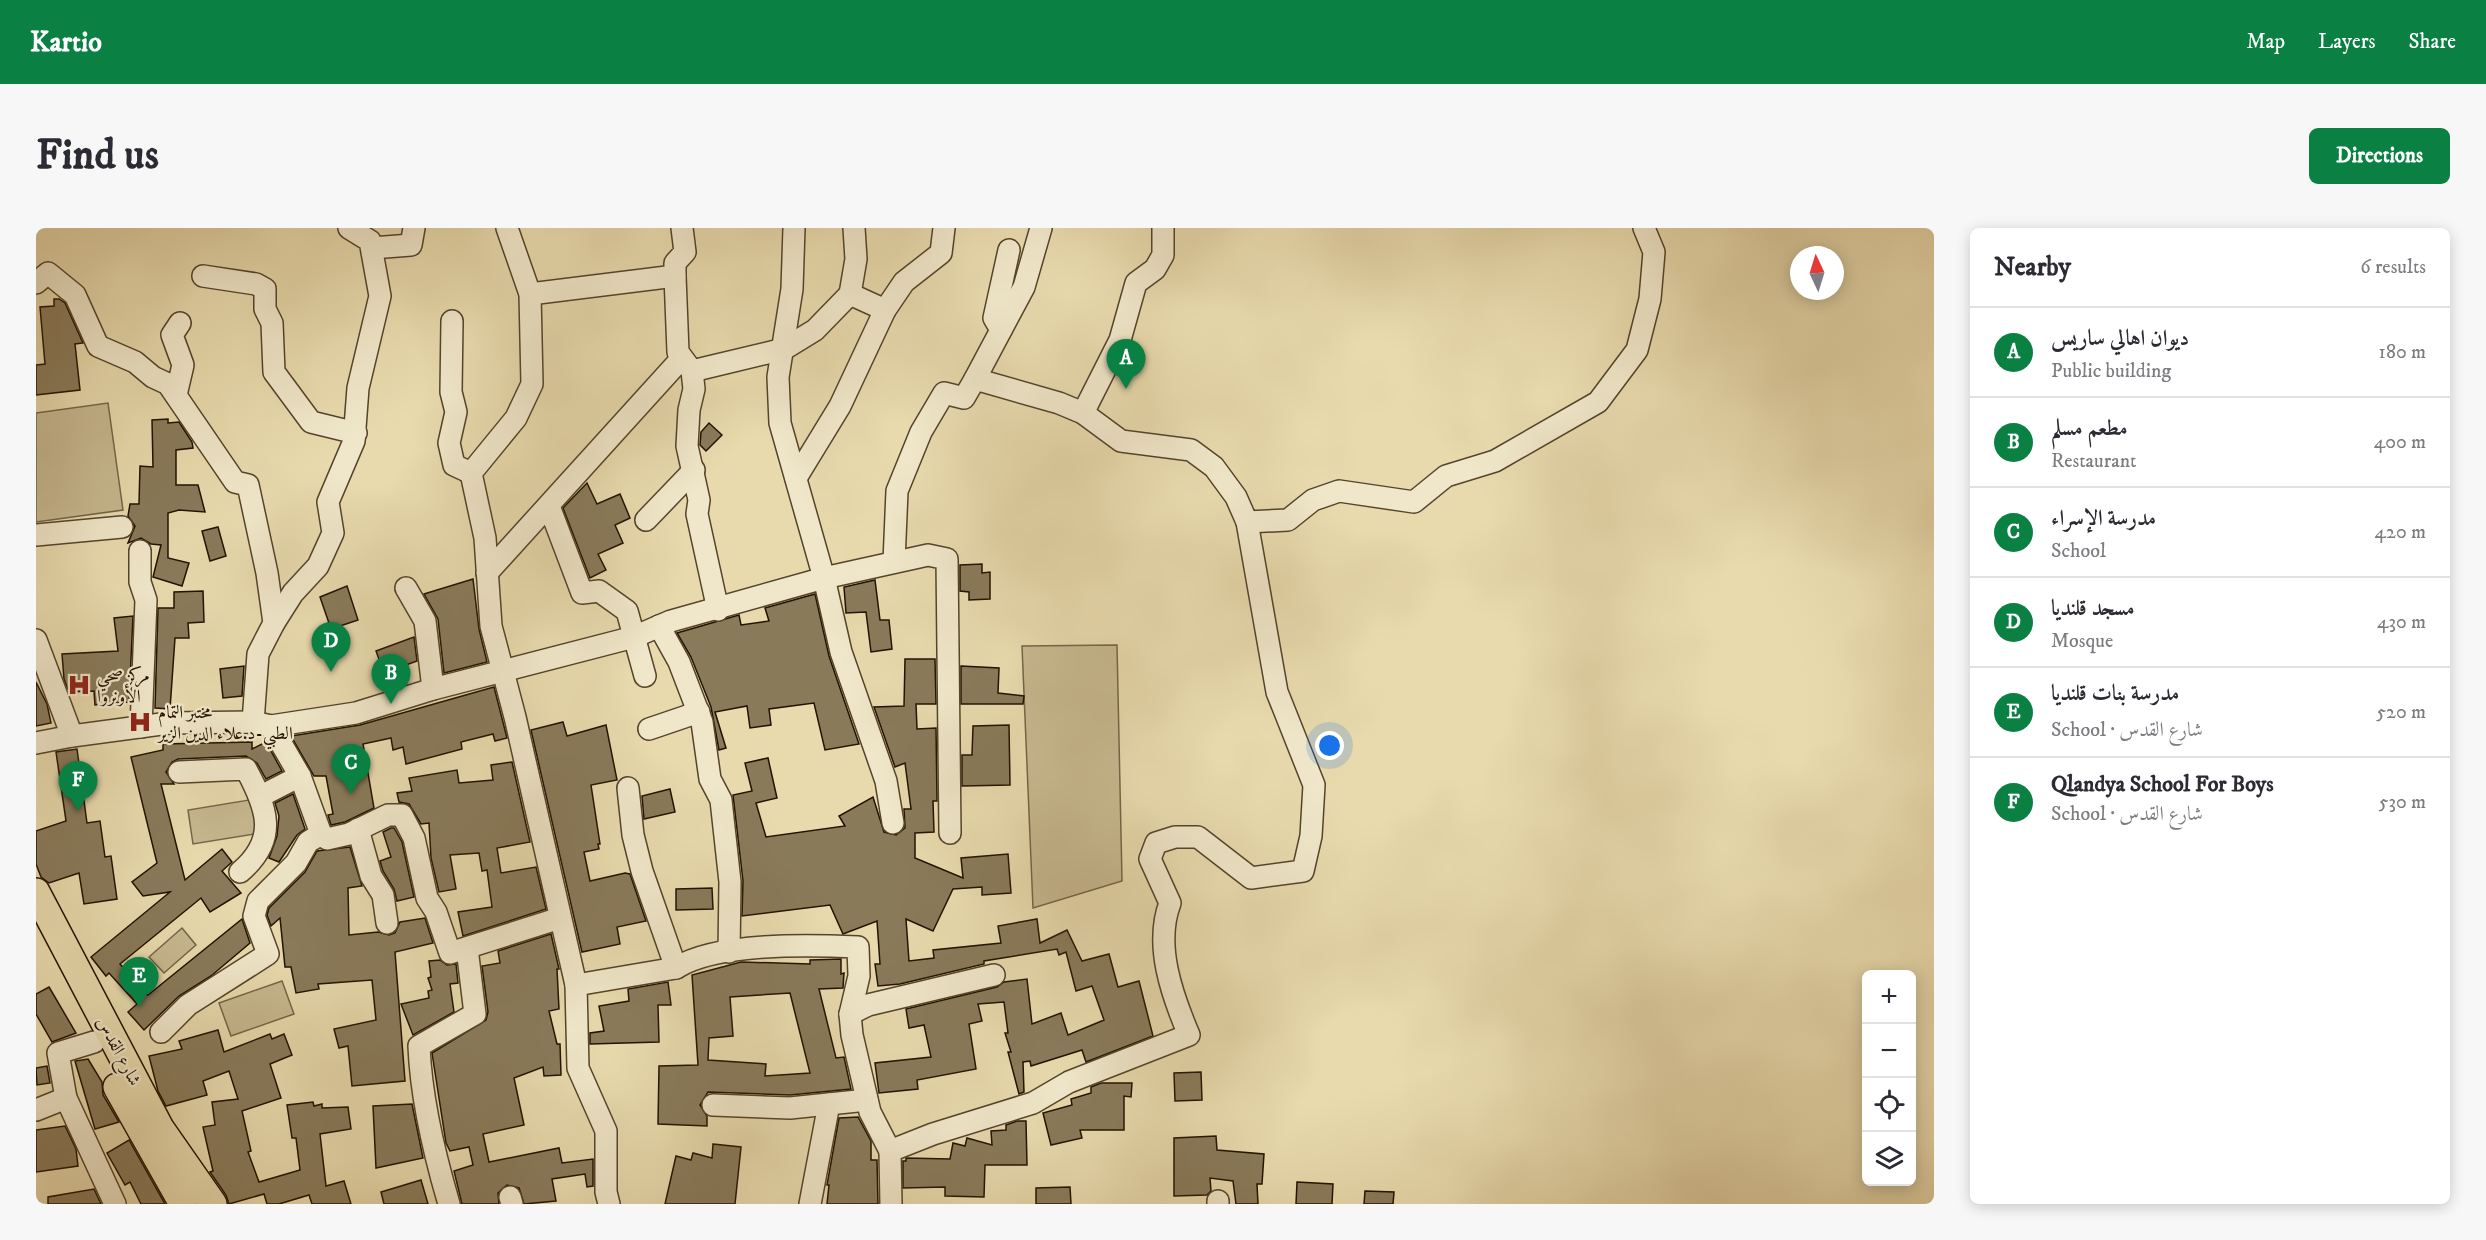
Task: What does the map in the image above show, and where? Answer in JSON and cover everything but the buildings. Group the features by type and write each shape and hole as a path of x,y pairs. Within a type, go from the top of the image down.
{"main road":[{"name":"شارع القدس","path":"36,892 160,1128 213,1204"},
{"name":"شارع القدس","path":"36,932 139,1130 183,1204"}],"street":[{"path":"349,228 370,241 381,296 358,388 356,433 328,502 333,533 318,566 293,593 258,654 262,724 300,776 321,834 327,839 358,830 388,815 402,815 414,838 427,898 436,912 445,944 450,953 560,918"},
{"path":"372,248 411,244 414,228"},
{"path":"471,473 516,418 532,384 530,294 507,228"},
{"path":"682,228 685,252 675,263 678,352 687,365 694,389 689,410 687,446 699,500 697,514 718,610"},
{"path":"794,228 792,289 778,377 780,423 824,578 847,671 886,781 893,823"},
{"path":"487,573 687,365 784,349 815,330 850,294 856,259 854,228"},
{"path":"796,478 840,406 885,310 904,282 941,253 944,228"},
{"path":"894,562 897,491 921,432 944,393 964,398 1024,287 1041,228"},
{"path":"1083,414 1120,340 1136,283 1155,269 1163,255 1163,228"},
{"path":"1247,522 1288,520 1313,501 1339,491 1414,502 1446,476 1495,461 1598,402 1637,350 1650,299 1654,252 1644,228"},
{"path":"1001,330 994,318 1008,250"},
{"path":"36,284 48,273 75,295 98,346 135,362 153,377 168,384 235,482 248,485 267,573 274,623"},
{"path":"202,276 256,284 265,289 265,309 272,323 274,372 311,422 356,433"},
{"path":"530,294 675,276"},
{"path":"850,294 885,310"},
{"path":"452,321 451,392 456,412 449,443 454,465 471,473"},
{"path":"176,395 183,364 172,335 180,323"},
{"path":"891,1151 933,1134 1033,1103 1069,1082 1189,1035 1170,984 1163,923 1170,903 1150,859 1156,843 1175,837 1198,837 1251,878 1303,871 1311,836 1314,785 1277,692 1247,522 1236,497 1214,468 1191,450 1121,441 1083,414 1059,403 975,379"},
{"path":"646,520 694,470"},
{"path":"471,473 485,537 491,626 515,717 576,985 578,1068 606,1131 606,1192 609,1204"},
{"path":"549,506 582,593 599,591 627,611 645,675"},
{"path":"36,535 122,527"},
{"path":"140,551 140,582 146,600 141,727"},
{"path":"36,743 170,723 262,724 356,713 433,689 503,673 634,637 659,626 824,578 928,555 947,559 950,833"},
{"path":"406,588 425,621 433,689"},
{"path":"659,626 679,662 699,712 710,779 721,800 730,882 729,952"},
{"path":"36,640 72,736"},
{"path":"650,729 699,712"},
{"path":"179,772 246,769 261,796 267,818 265,836 254,860 240,872"},
{"path":"261,796 300,776"},
{"path":"628,788 633,835 642,871 676,968"},
{"path":"358,830 371,876 382,895 387,923"},
{"path":"161,1032 188,1005 268,954 254,916 258,901 296,863 308,842 321,834"},
{"path":"576,985 676,968 685,963 729,952 803,945 858,946 859,976 850,1014 852,1035 870,1112 891,1151 891,1204"},
{"path":"449,1204 435,1157 420,1071 419,1046 476,1014 467,948"},
{"path":"850,1014 868,1005 994,975"},
{"path":"94,1042 58,1053 66,1098 115,1204"},
{"path":"36,1110 66,1098"},
{"path":"713,1105 790,1108 867,1100"},
{"path":"810,1204 829,1104"}],"shaded area":[{"path":"108,403 123,510 36,522 36,413"},
{"path":"1117,645 1122,881 1033,908 1022,646"},
{"path":"255,799 260,833 193,844 188,810"},
{"path":"182,928 196,945 164,973 149,957"},
{"path":"282,981 294,1014 231,1036 219,1003"}],"place":[{"name":"ديوان اهالي ساريس","path":"1126,389"},
{"name":"مسجد قلنديا","path":"331,672"},
{"name":"مركز صحي الأونروا","path":"79,685"},
{"name":"مطعم مسلم","path":"391,704"},
{"name":"مختبر التمام الطبي-د.علاء الدين الزير","path":"140,722"},
{"name":"مدرسة الإسراء","path":"351,794"},
{"name":"Qlandya School For Boys","path":"78,811"},
{"name":"مدرسة بنات قلنديا","path":"139,1007"}]}
